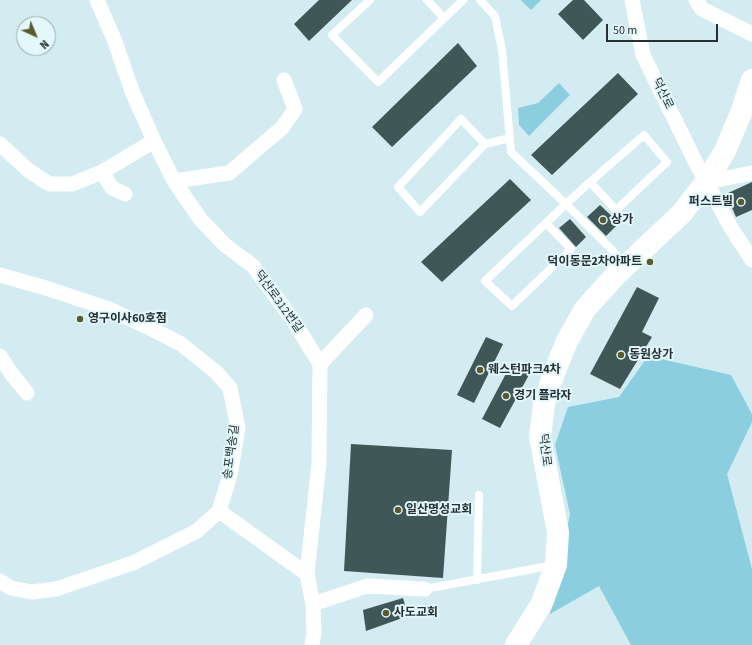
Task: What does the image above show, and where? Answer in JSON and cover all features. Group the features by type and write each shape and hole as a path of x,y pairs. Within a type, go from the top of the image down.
{"street":[{"name":"덕산로312번길","path":"97,0 114,39 132,92 154,142 174,181 201,220 225,244 252,266 293,320 320,364"},
{"name":"덕산로","path":"632,0 643,55 706,182"},
{"path":"696,0 702,9 752,34"},
{"path":"174,181 230,173 282,128 295,109 284,80"},
{"name":"덕산로","path":"516,645 542,603 556,565 558,532 540,437 544,404 554,373 567,342 585,309 626,265 682,213 706,182 725,151 741,113 752,80"},
{"path":"0,144 28,170 49,184 72,184 102,172 154,142"},
{"path":"102,172 112,188 125,194"},
{"path":"752,173 706,182 730,226 752,260"},
{"name":"송포백송길","path":"0,275 49,289 109,309 181,344 216,372 230,388 238,428 230,475 219,512"},
{"path":"312,645 314,634 313,604 307,574 319,463 320,364 366,314"},
{"path":"0,356 27,393"},
{"path":"0,581 11,588 32,592 56,589 92,578 133,563 197,531 219,512 307,574"},
{"path":"313,604 367,586 425,589"}],"lane":[{"path":"370,0 332,35 378,82 463,0"},
{"path":"427,0 444,18"},
{"path":"480,0 495,16 502,50 511,152 566,204 626,265"},
{"path":"485,144 461,119 398,187 420,212 485,144 510,138"},
{"path":"546,223 570,249 512,306 485,281 546,223 566,204 590,182 644,135 667,162 616,210 590,182"},
{"path":"476,580 480,496"},
{"path":"425,589 556,565"}],"shaded area":[{"path":"521,0 541,0 531,10"},
{"path":"559,83 570,95 529,136 519,125 518,108 538,103"},
{"path":"648,356 731,375 752,414 752,422 727,474 752,569 752,645 631,645 599,586 550,614 570,514 555,445 568,407 619,397"}],"building":[{"path":"319,0 352,0 309,41 294,24"},
{"path":"573,0 584,0 603,20 583,40 558,14"},
{"path":"458,43 477,66 392,147 372,127"},
{"path":"618,73 638,94 552,175 531,155"},
{"path":"510,179 531,200 442,282 421,262"},
{"name":"퍼스트빌","path":"752,182 752,210 736,217 726,194"},
{"name":"상가","path":"600,205 619,223 606,236 587,217"},
{"path":"570,219 586,237 576,247 559,228"},
{"name":"동원상가","path":"637,287 659,298 642,332 652,337 620,389 590,374"},
{"name":"웨스턴파크4차","path":"486,337 503,344 474,403 457,395"},
{"name":"경기 플라자","path":"511,364 530,373 500,428 482,419"},
{"name":"일산명성교회","path":"351,444 452,450 443,578 344,571"},
{"name":"사도교회","path":"403,598 408,616 366,631 363,610"}],"place":[{"name":"퍼스트빌","path":"741,202"},
{"name":"상가","path":"603,220"},
{"name":"덕이동문2차아파트","path":"650,262"},
{"name":"영구이사60호점","path":"80,319"},
{"name":"동원상가","path":"621,355"},
{"name":"웨스턴파크4차","path":"480,370"},
{"name":"경기 플라자","path":"506,396"},
{"name":"일산명성교회","path":"398,510"},
{"name":"사도교회","path":"386,613"}]}
